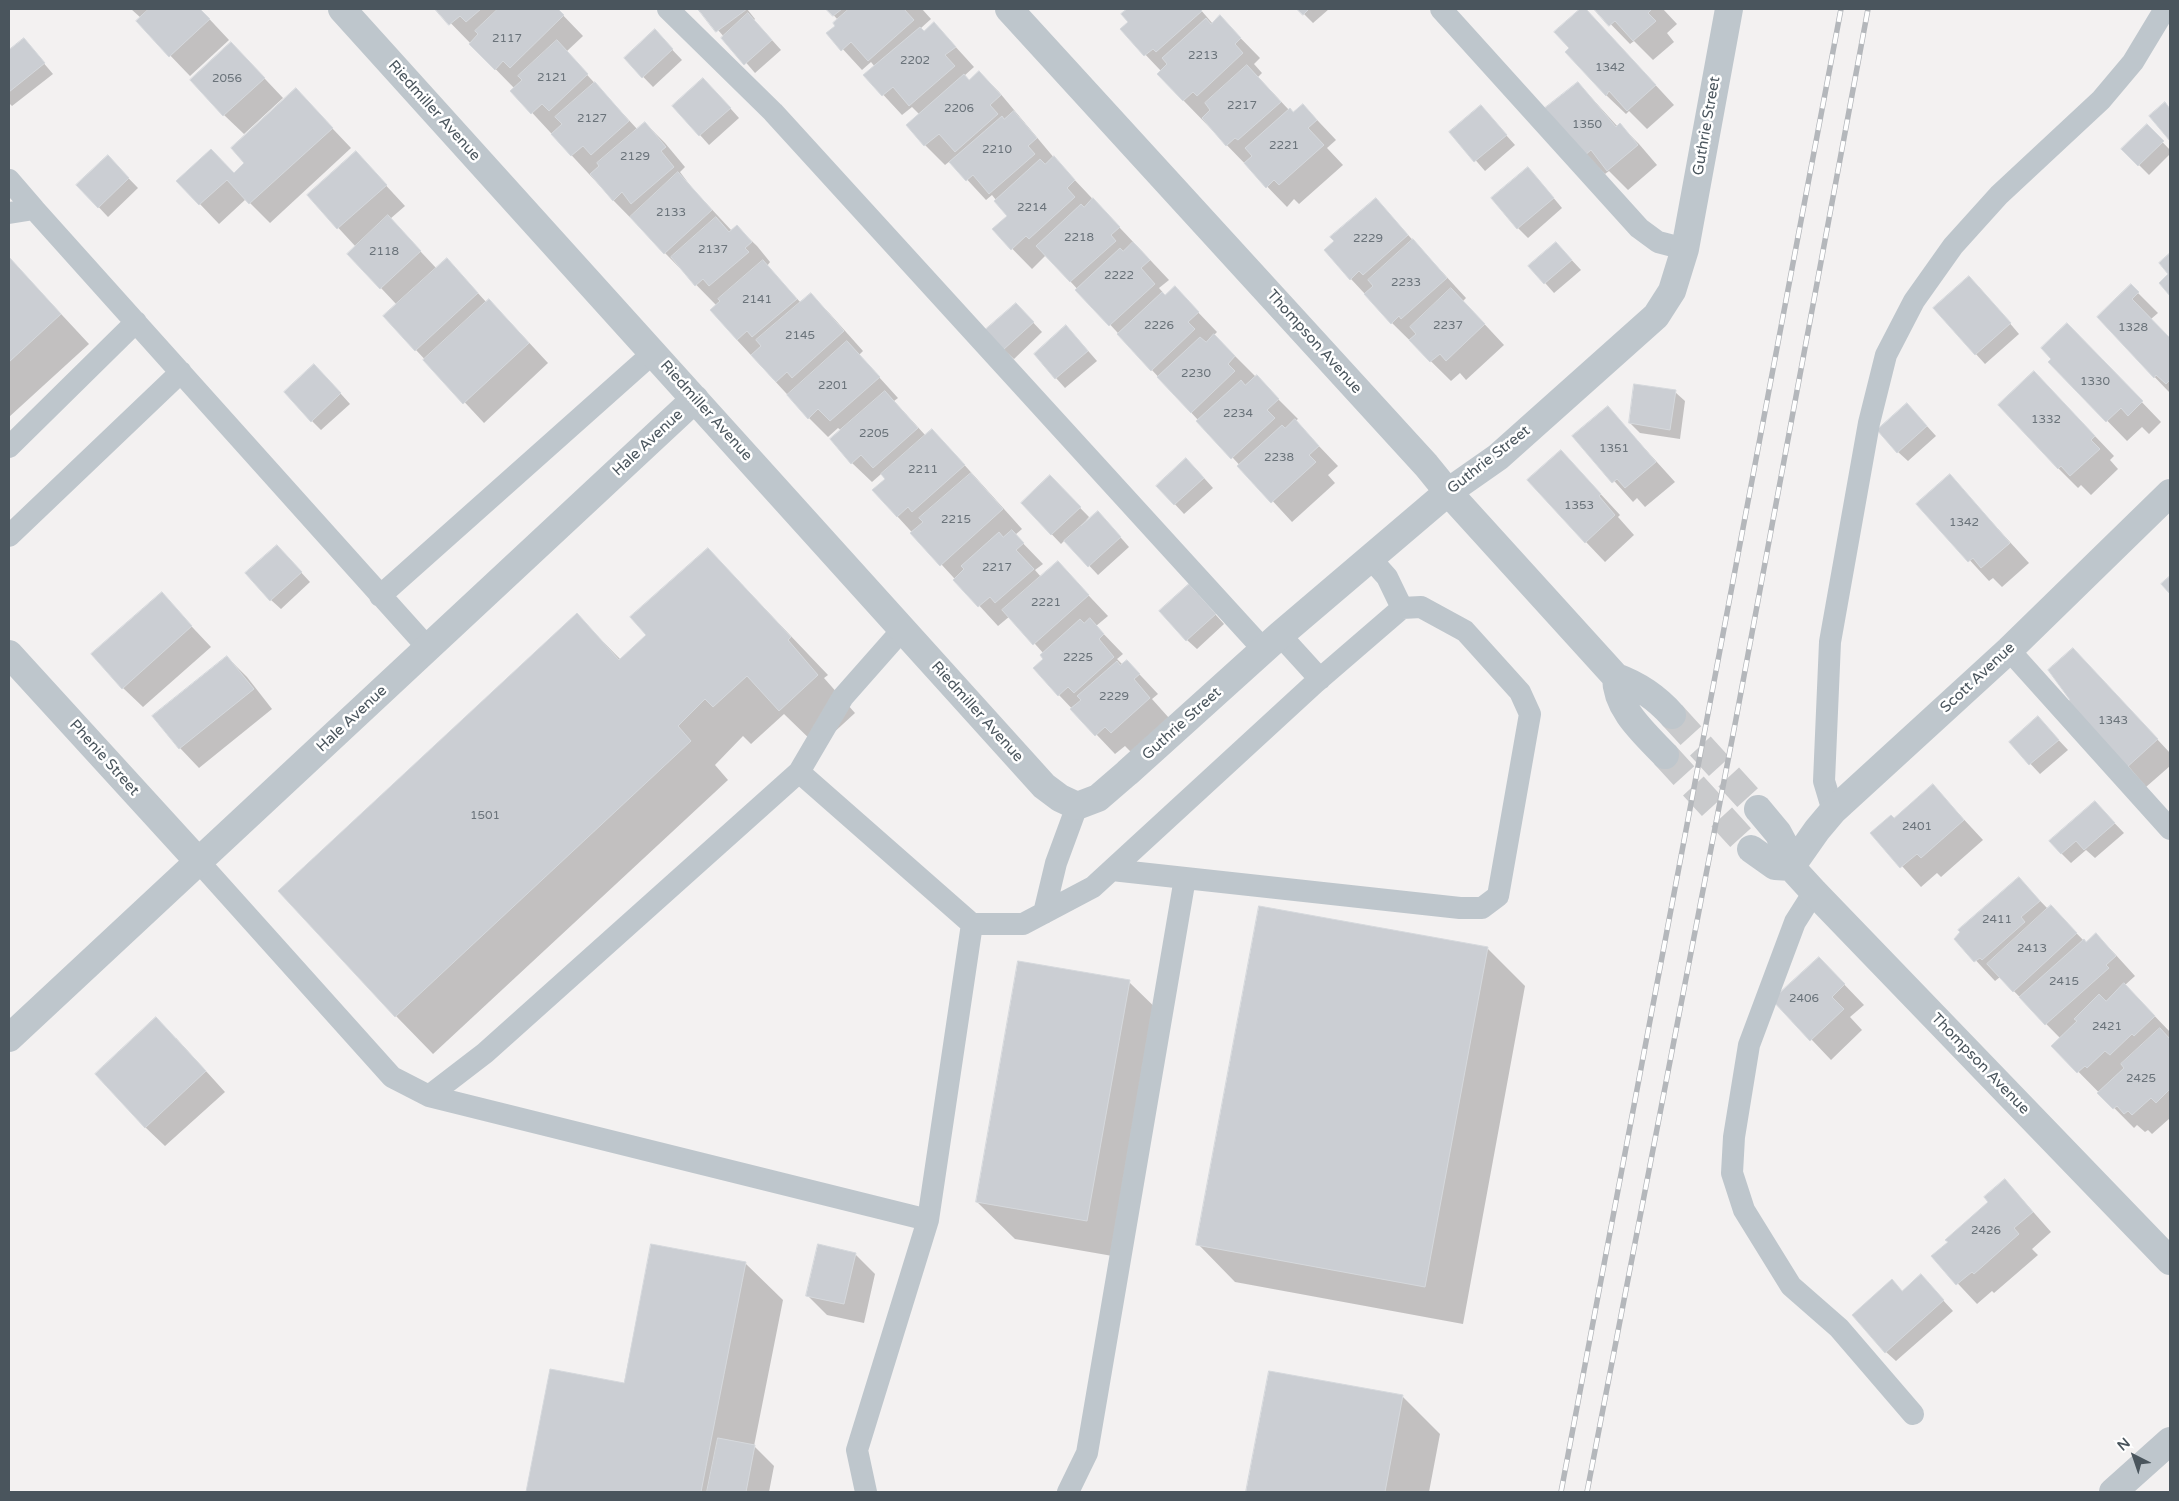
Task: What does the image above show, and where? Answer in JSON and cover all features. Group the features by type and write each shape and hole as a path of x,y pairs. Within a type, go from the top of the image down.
{"street":[{"name":"Riedmiller Avenue","path":"342,9 1044,786 1060,798 1076,806"},
{"name":"Thompson Avenue","path":"1009,9 1413,450 1448,492 1616,677 1650,694 1672,715"},
{"name":"Guthrie Street","path":"1076,806 1098,798 1272,642 1448,492 1498,457 1656,316 1672,291 1685,249 1729,9"},
{"name":"Hale Avenue","path":"9,1038 695,399"},
{"name":"Scott Avenue","path":"1791,866 1834,810 2009,650 2170,493"},
{"name":"Phenie Street","path":"9,654 199,862"},
{"path":"1616,677 1616,692 1624,707 1665,755"},
{"name":"Thompson Avenue","path":"1758,809 1778,833 1786,848 1791,866 1814,892 2170,1261"},
{"path":"1750,849 1775,866 1791,866"},
{"path":"2113,1492 2170,1441"}],"lane":[{"path":"668,9 773,112 1272,642 1320,679"},
{"path":"1441,9 1639,228 1658,242 1685,249"},
{"path":"1834,810 1824,781 1830,642 1869,423 1886,354 1914,301 1953,246 1998,195 2101,100 2133,62 2165,9"},
{"path":"9,180 428,648"},
{"path":"9,213 34,208"},
{"path":"9,447 136,322"},
{"path":"380,596 653,353"},
{"path":"9,536 181,372"},
{"path":"1370,558 1387,577 1402,608"},
{"path":"799,772 972,924 1023,924 1093,887 1320,679 1402,608 1421,608 1465,631 1520,692 1530,714 1498,896 1482,908 1460,908 1112,870"},
{"path":"429,1096 485,1053 799,772 843,697 903,629"},
{"path":"2009,650 2170,829"},
{"path":"1044,914 1056,863 1076,806"},
{"path":"199,862 392,1077 429,1096 928,1220"},
{"path":"1068,1492 1087,1453 1185,878"},
{"path":"1814,892 1795,922 1749,1045 1734,1137 1732,1173 1744,1210 1790,1286 1839,1328 1913,1414"},
{"path":"866,1492 857,1450 928,1220 972,924"}],"building":[{"path":"149,9 200,9 210,19 169,57 136,21"},
{"path":"435,9 481,9 466,22 460,16 449,25"},
{"path":"498,9 558,9 564,15 510,68 503,61 495,70 469,44 478,34 475,31"},
{"path":"698,9 747,9 716,32"},
{"path":"826,9 842,9 833,16"},
{"path":"849,9 904,9 914,20 868,61 851,42 841,51 826,33 835,26 833,23"},
{"path":"1127,9 1200,9 1202,11 1156,52 1153,49 1144,56 1120,29 1128,22 1121,14"},
{"path":"1297,9 1309,9 1303,15"},
{"path":"1580,9 1586,9 1656,85 1627,111 1609,91 1606,96 1565,52 1569,48 1554,32"},
{"path":"1594,9 1652,9 1648,13 1656,21 1633,41 1615,21 1609,26"},
{"path":"748,13 772,40 744,65 721,38"},
{"path":"1220,15 1241,38 1235,44 1243,53 1197,96 1193,92 1183,101 1157,74 1167,64 1162,58 1206,18 1211,24"},
{"path":"934,22 956,47 945,55 955,66 909,106 893,87 882,96 863,75 920,27 924,31"},
{"path":"655,29 673,49 642,78 624,58"},
{"path":"24,38 45,63 9,92 9,50"},
{"path":"557,40 588,74 549,111 542,104 531,114 510,91 522,80 518,76"},
{"path":"231,42 265,78 223,116 190,80"},
{"path":"1247,65 1281,102 1238,140 1235,138 1226,146 1202,118 1210,110 1205,103"},
{"path":"979,71 1001,95 990,105 998,114 955,152 939,134 924,146 906,125 964,74 969,80"},
{"path":"703,78 731,108 699,136 672,106"},
{"path":"595,82 629,121 591,155 583,146 571,156 551,134 562,124 555,117"},
{"path":"1578,82 1616,127 1620,123 1638,145 1607,171 1591,150 1584,156 1545,108"},
{"path":"296,88 333,128 249,204 227,180 199,205 176,181 211,149 234,173 244,163 231,148"},
{"path":"2165,102 2170,109 2170,141 2149,116"},
{"path":"1303,104 1317,120 1308,128 1324,145 1279,185 1274,180 1266,188 1244,163 1252,156 1245,148 1290,108 1293,112"},
{"path":"1481,105 1507,135 1474,162 1449,132"},
{"path":"1014,111 1037,138 1028,146 1035,154 989,194 973,175 966,181 949,162 1002,116 1004,119"},
{"path":"645,122 666,147 661,151 674,167 631,204 622,192 613,201 590,174 599,166 597,163"},
{"path":"2147,124 2164,141 2138,166 2121,149"},
{"path":"356,151 387,185 337,229 307,195"},
{"path":"108,155 129,178 98,208 76,185"},
{"path":"1054,156 1075,180 1067,188 1075,197 1029,239 1026,236 1011,250 992,229 1007,216 994,201 1040,159 1045,164"},
{"path":"1528,167 1554,198 1517,229 1491,198"},
{"path":"678,172 712,210 664,254 630,217"},
{"path":"1093,198 1120,227 1111,235 1116,241 1070,282 1036,246 1081,204 1084,207"},
{"path":"1376,198 1408,235 1363,275 1359,271 1350,280 1324,250 1334,241 1330,237"},
{"path":"388,215 421,251 380,289 347,254"},
{"path":"716,217 729,232 737,225 752,242 745,248 749,252 709,286 703,279 695,286 671,257"},
{"path":"1413,239 1447,278 1401,319 1399,316 1391,324 1364,294 1373,286 1368,280"},
{"path":"1133,242 1150,260 1141,268 1155,284 1109,326 1075,290 1120,248 1123,251"},
{"path":"1556,242 1572,260 1544,284 1528,266"},
{"path":"2170,253 2170,296 2159,283 2168,274 2159,263"},
{"path":"9,257 61,314 9,362"},
{"path":"447,258 478,293 415,351 383,316"},
{"path":"763,260 797,299 752,337 747,331 737,340 710,310 720,301 718,299"},
{"path":"1969,276 2011,323 1975,355 1933,308"},
{"path":"2131,284 2139,292 2132,299 2170,338 2170,380 2166,384 2156,375 2154,378 2097,317"},
{"path":"1175,286 1199,312 1188,322 1195,329 1151,371 1117,334 1162,292 1165,295"},
{"path":"1451,288 1485,324 1446,361 1440,354 1430,362 1409,340 1416,334 1410,327"},
{"path":"811,293 844,331 792,378 787,372 776,382 751,355 761,346 756,340"},
{"path":"489,299 529,343 463,404 423,360"},
{"path":"1016,303 1034,322 1003,350 985,330"},
{"path":"2067,323 2143,401 2128,416 2121,408 2106,422 2048,362 2051,359 2041,348"},
{"path":"1066,325 1088,351 1055,379 1034,354"},
{"path":"1214,334 1235,356 1228,364 1235,371 1191,413 1157,377 1200,337 1206,342"},
{"path":"847,341 880,377 830,421 818,409 808,419 787,395"},
{"path":"314,364 341,393 311,422 284,392"},
{"path":"2034,371 2095,436 2091,440 2100,449 2070,476 2061,466 2058,469 1998,405"},
{"path":"1257,375 1279,399 1267,410 1275,418 1231,459 1196,421 1241,380 1245,385"},
{"path":"1634,384 1676,390 1670,430 1629,423"},
{"path":"885,391 918,428 873,468 861,455 851,464 830,439"},
{"path":"1907,403 1927,426 1897,453 1877,430"},
{"path":"1608,406 1656,462 1625,488 1617,479 1612,483 1572,436"},
{"path":"1295,419 1319,446 1309,455 1316,462 1271,503 1237,466 1282,425 1285,428"},
{"path":"932,429 965,465 912,512 908,507 897,517 872,490 885,479 881,474"},
{"path":"1561,450 1601,494 1599,496 1615,515 1585,543 1527,480"},
{"path":"1186,458 1204,478 1174,505 1156,486"},
{"path":"971,473 1003,509 940,566 910,533 923,522 919,518"},
{"path":"1950,474 2010,543 1981,568 1973,558 1968,562 1916,504"},
{"path":"1050,475 1081,507 1051,535 1021,503"},
{"path":"1098,511 1121,537 1088,567 1064,541"},
{"path":"1012,530 1024,543 1016,550 1034,569 995,603 990,597 978,607 953,580 964,569 961,566 999,532 1003,537"},
{"path":"277,545 302,572 270,601 245,573"},
{"path":"708,548 791,637 788,640 818,675 779,711 747,676 713,707 705,699 678,726 691,741 395,1017 278,891 577,613 619,660 646,635 630,617"},
{"path":"1058,561 1089,595 1033,645 1002,610"},
{"path":"2170,576 2170,594 2161,584"},
{"path":"1189,584 1216,614 1186,641 1159,611"},
{"path":"162,592 192,626 122,689 91,654"},
{"path":"1090,618 1104,634 1099,639 1114,657 1074,693 1068,687 1058,696 1033,668 1043,659 1040,655 1080,619 1084,623"},
{"path":"2073,648 2158,739 2125,769 2067,703 2070,700 2048,670"},
{"path":"227,656 254,689 179,749 152,716"},
{"path":"1127,660 1140,674 1134,679 1150,698 1111,733 1105,727 1095,736 1070,709 1081,700 1077,696 1117,661 1120,665"},
{"path":"2038,716 2059,740 2029,765 2009,742"},
{"path":"1933,784 1964,820 1921,858 1917,854 1900,868 1870,833 1891,815 1894,818"},
{"path":"2095,801 2115,823 2084,850 2076,841 2061,854 2049,841"},
{"path":"2019,877 2040,901 2021,917 2025,922 1982,960 1980,958 1974,962 1954,939 1960,932 1958,930"},
{"path":"2051,905 2077,933 2013,992 1987,964"},
{"path":"1259,906 1488,947 1425,1287 1196,1245"},
{"path":"2096,933 2116,956 2106,965 2109,968 2045,1025 2019,997 2084,939 2086,942"},
{"path":"1819,957 1845,984 1832,997 1844,1009 1810,1041 1772,1000"},
{"path":"1018,961 1130,980 1087,1221 976,1202"},
{"path":"2124,983 2155,1016 2110,1055 2105,1051 2087,1068 2085,1066 2077,1073 2051,1046 2077,1021 2074,1019 2099,994 2106,1001"},
{"path":"156,1017 206,1071 145,1128 95,1074"},
{"path":"2160,1028 2170,1039 2170,1089 2156,1103 2151,1098 2132,1115 2128,1111 2124,1114 2117,1106 2113,1109 2097,1093 2124,1068 2121,1064"},
{"path":"2005,1179 2033,1212 2014,1228 2019,1234 1974,1274 1972,1272 1956,1285 1931,1256 1948,1242 1945,1240 1988,1202 1984,1197"},
{"path":"651,1244 746,1262 701,1492 526,1492 550,1369 624,1383"},
{"path":"818,1244 856,1253 844,1304 806,1296"},
{"path":"1921,1274 1944,1300 1885,1353 1852,1315 1892,1279 1902,1291"},
{"path":"1269,1371 1403,1395 1385,1492 1246,1492"},
{"path":"718,1438 755,1445 746,1492 707,1492"}],"tunnel":[{"path":"1672,715 1758,809"},
{"path":"1665,755 1751,849"}],"railway":[{"path":"1561,1492 1841,9"},
{"path":"1587,1492 1736,719 1868,9"}]}
